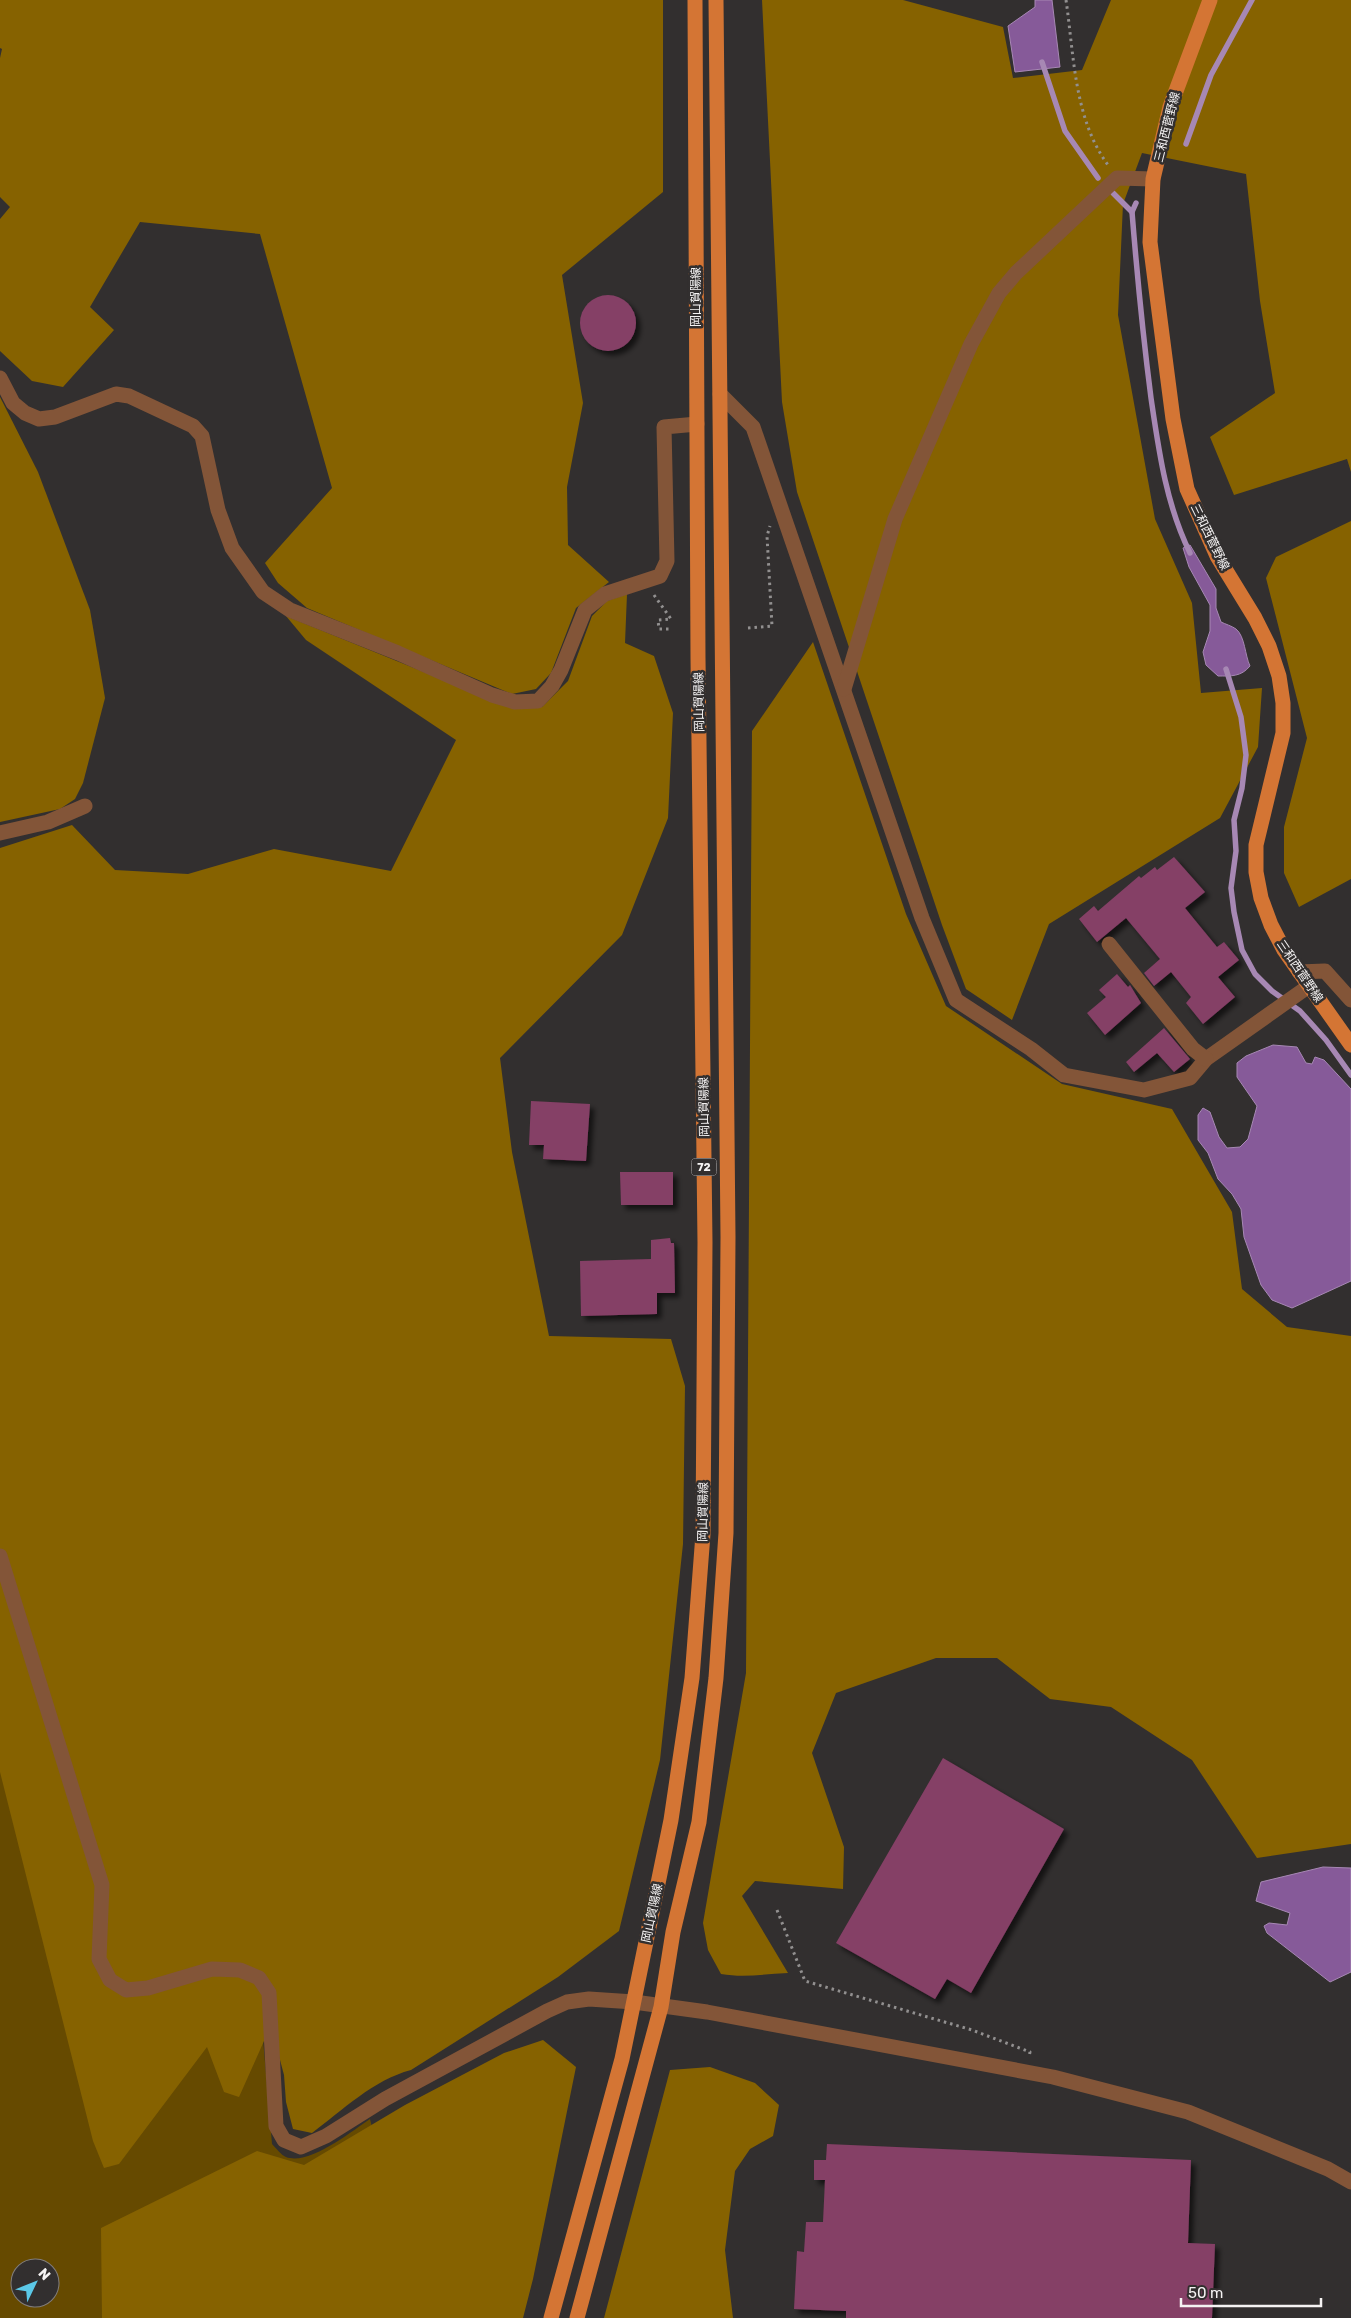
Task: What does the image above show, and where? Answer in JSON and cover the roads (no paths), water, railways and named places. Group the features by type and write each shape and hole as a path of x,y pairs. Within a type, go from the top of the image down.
{"main road":[{"name":"岡山賀陽線","path":"551,2318 622,2059 672,1820 692,1678 703,1534 705,1242 694,0"},
{"name":"岡山賀陽線","path":"578,2318 662,2007 673,1932 699,1822 716,1678 726,1533 728,1237 716,0"},
{"name":"三和西菅野線","path":"1210,0 1170,107 1153,179 1150,242 1173,419 1186,489 1217,556 1255,618 1279,676 1283,703 1283,732 1256,845 1256,872 1261,898 1270,925 1284,950 1351,1045"}],"street":[{"path":"844,689 895,520 971,344 999,293 1016,273 1117,178 1153,179"},
{"path":"0,378 13,403 25,413 39,419 55,417 116,394 129,396 193,426 202,436 218,510 232,548 263,592 290,610 492,695 516,702 538,701 552,686 561,670 585,610 605,594 660,576 667,561 664,427 697,424"},
{"path":"720,394 753,427 922,918 956,1000 1031,1048 1064,1075 1144,1090 1190,1078 1206,1059 1309,986"},
{"path":"0,833 48,822 85,806"},
{"path":"1109,944 1193,1049 1206,1059"},
{"path":"1299,972 1325,971 1351,1000"},
{"path":"0,1556 102,1885 99,1959 110,1980 126,1990 148,1988 212,1968 240,1970 259,1978 269,1993 276,2126 284,2140 301,2147 326,2136 385,2099 547,2011 567,2002 589,1999 634,2002 708,2012 1054,2077 1188,2112 1328,2169 1351,2182"}],"waterway":[{"path":"1186,144 1211,75 1252,0"},
{"path":"1042,62 1065,131 1098,178"},
{"path":"1113,193 1132,212"},
{"path":"1136,203 1132,212 1154,418 1169,497 1190,553"},
{"path":"1226,669 1241,717 1246,755 1242,788 1234,820 1236,851 1231,888 1242,950 1255,974 1272,991 1300,1011 1326,1040 1351,1075"}]}
